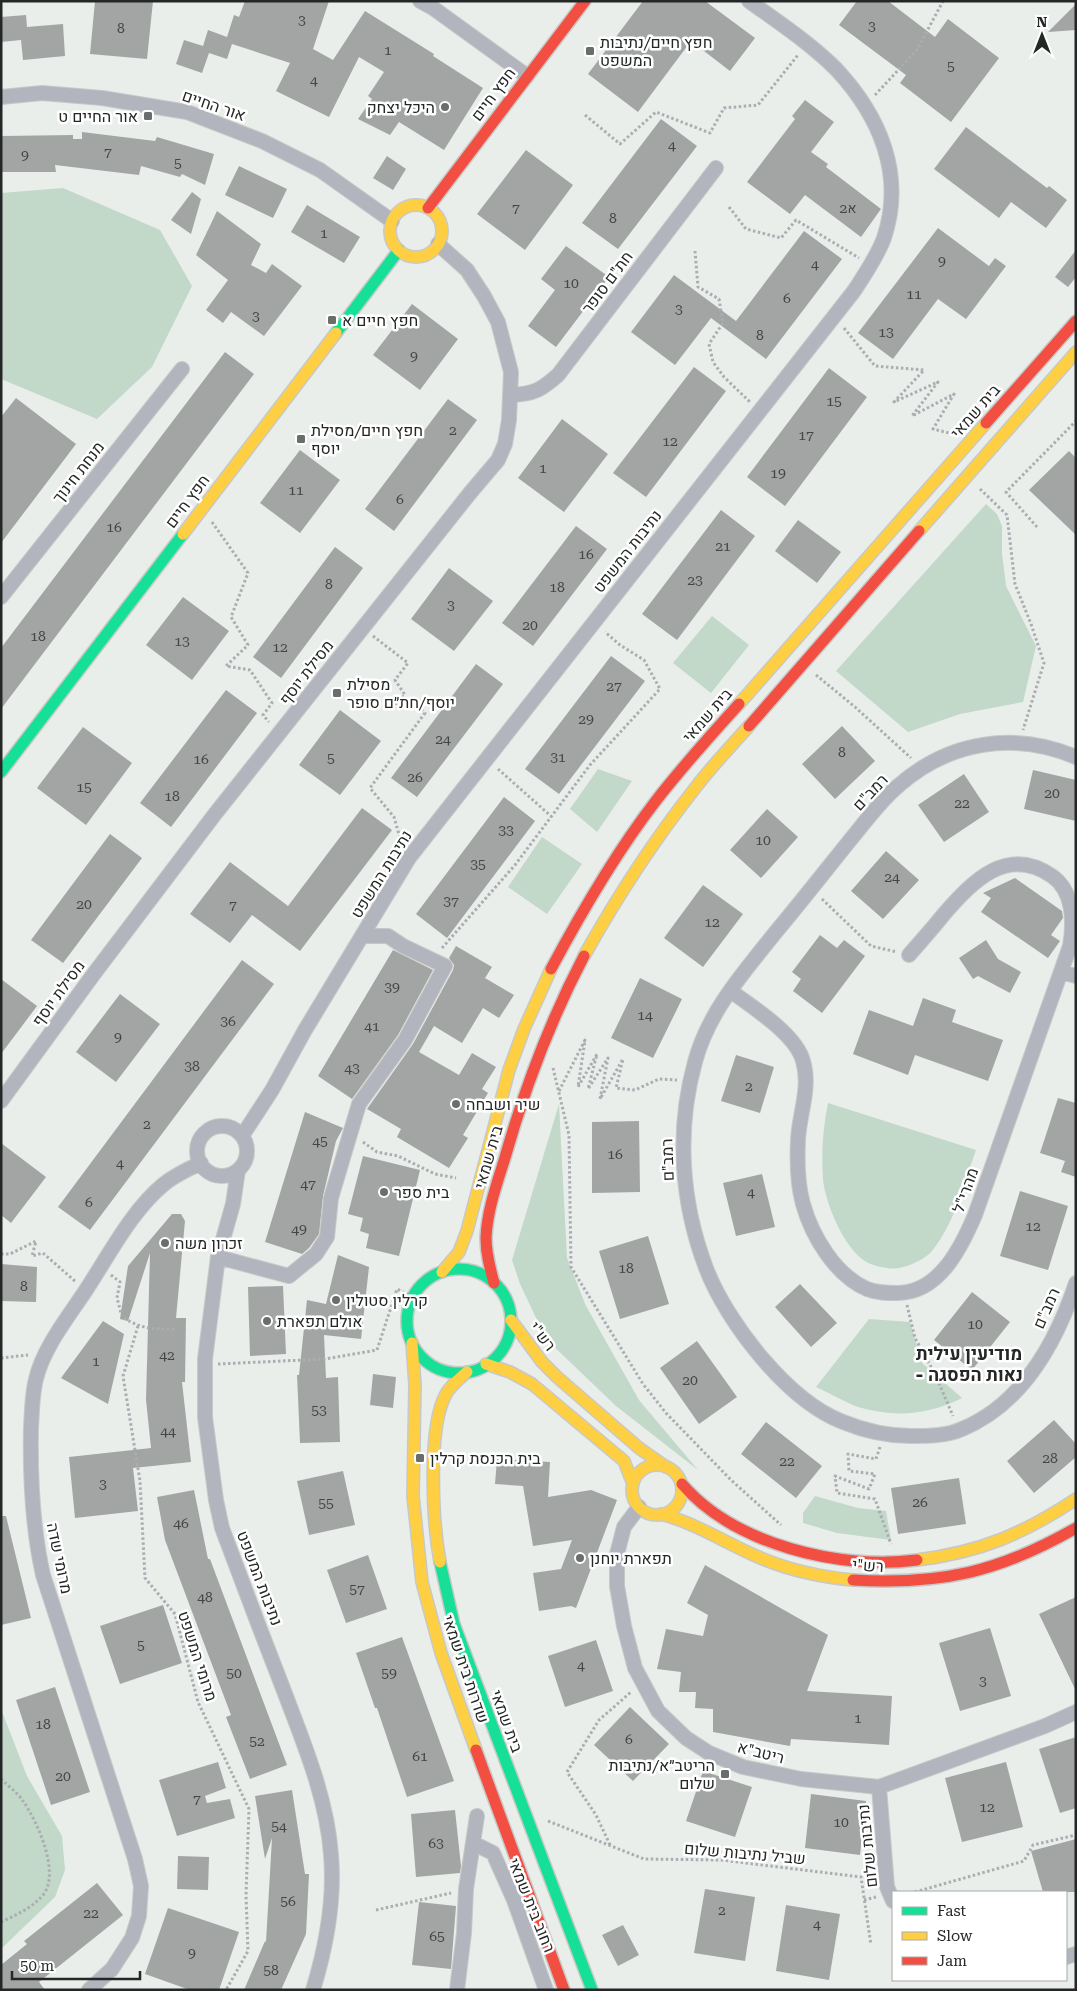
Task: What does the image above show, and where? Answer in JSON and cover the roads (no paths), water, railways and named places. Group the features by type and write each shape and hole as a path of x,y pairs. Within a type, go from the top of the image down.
{"street":[{"path":"420,1 527,76"},
{"name":"חפץ חיים","path":"428,208 585,1"},
{"name":"נתיבות המשפט","path":"242,1136 272,1090 305,1030 405,865 834,316 871,264 883,240 888,223 892,192 890,163 881,137 865,106 853,88 834,68 806,43 749,1"},
{"name":"אור החיים","path":"1,97 42,93 94,97 187,112 262,141 320,170 392,221"},
{"name":"חת\"ם סופר","path":"511,395 527,394 542,389 558,375 716,168"},
{"path":"411,205 420,205 428,208 440,220 442,236 432,251 424,255 406,255 399,250 391,237 392,221 396,214 411,205"},
{"name":"מסילת יוסף","path":"1,1102 93,975 278,735 498,460 504,444 511,395 511,372 498,322 467,270 438,244"},
{"name":"חפץ חיים","path":"1,772 399,250"},
{"name":"בית שמאי","path":"442,1272 459,1252 476,1199 501,1098 521,1036 534,1004 570,933 619,850 660,795 1076,320"},
{"name":"בית שמאי","path":"494,1283 486,1250 486,1232 492,1202 520,1104 543,1041 567,988 597,932 643,856 680,806 721,756 1076,352"},
{"name":"מנחת חינוך","path":"1,597 182,369"},
{"name":"רמב\"ם","path":"1076,757 1056,749 1020,743 981,744 954,752 922,768 898,786 874,810 712,1017 695,1060 684,1114 683,1161 687,1202 702,1255 722,1300 763,1359 789,1386 814,1406 841,1422 897,1436 927,1436 959,1431 990,1415 1017,1392 1053,1338 1076,1284"},
{"name":"מהרי\"ל","path":"731,991 782,1031 796,1045 804,1061 805,1096 798,1137 799,1184 806,1212 824,1248 836,1266 860,1285 884,1293 904,1293 921,1288 935,1279 965,1239 979,1206 1070,946 1073,916 1068,900 1055,878 1042,869 1017,864 993,870 966,889 909,955"},
{"path":"218,1257 289,1276 316,1254 328,1237 331,1198 358,1104 404,1040 444,966 403,946 388,936 363,936"},
{"path":"1061,972 1076,976"},
{"path":"222,1125 231,1127 242,1136 247,1147 247,1156 238,1170 223,1176 206,1170 200,1164 197,1147 206,1131 222,1125"},
{"name":"מרומי שדה","path":"89,1990 112,1969 132,1938 139,1916 140,1886 135,1860 42,1575 36,1544 31,1476 32,1409 36,1378 47,1353 137,1212 164,1184 182,1172 200,1164"},
{"name":"נתיבות המשפט","path":"238,1170 233,1204 218,1257 205,1365 205,1417 215,1493 222,1528 312,1764 327,1821 332,1873 329,1917 323,1956 313,1990"},
{"path":"452,1269 466,1269 481,1274 494,1283 504,1295 510,1310 507,1341 498,1355 473,1371 457,1373 442,1370 430,1364 419,1355 407,1330 406,1316 413,1297 426,1280 452,1269"},
{"name":"רש\"י","path":"510,1320 542,1362 557,1377 639,1448 666,1466"},
{"name":"שדרות בית שמאי","path":"412,1343 415,1385 413,1496 422,1582 441,1653 564,1990"},
{"path":"486,1364 510,1372 532,1384 624,1462 633,1484"},
{"name":"בית שמאי","path":"467,1372 446,1394 441,1408 434,1454 435,1530 440,1566 454,1624 592,1990"},
{"path":"650,1466 666,1466 673,1471 682,1484 680,1500 675,1507 661,1514 653,1514 639,1507 632,1492 633,1484 636,1476 650,1466"},
{"name":"רש\"י","path":"682,1484 692,1497 719,1518 762,1538 816,1556 870,1561 905,1561 933,1558 980,1548 1039,1523 1076,1499"},
{"name":"ריטב\"א","path":"639,1507 624,1527 617,1554 617,1586 624,1626 635,1668 658,1711 686,1738 709,1753 742,1767 800,1779 879,1787 1045,1726 1076,1712"},
{"name":"רש\"י","path":"661,1514 696,1524 746,1552 772,1562 831,1578 880,1582 929,1581 968,1575 1003,1565 1038,1550 1076,1528"},
{"name":"נתיבות שלום","path":"879,1787 887,1887 892,1899"},
{"path":"457,1990 464,1933 466,1889 477,1816"},
{"name":"רחוב בית שמאי","path":"473,1843 493,1853 514,1900 546,1990"}],"place":[{"name":"חפץ חיים/נתיבות המשפט","path":"590,51"},
{"name":"היכל יצחק","path":"445,107"},
{"name":"אור החיים ט","path":"148,116"},
{"name":"חפץ חיים א","path":"332,320"},
{"name":"חפץ חיים/מסילת יוסף","path":"301,439"},
{"name":"מסילת יוסף/חת״ם סופר","path":"337,693"},
{"name":"שיר ושבחה","path":"456,1104"},
{"name":"בית ספר","path":"384,1192"},
{"name":"זכרון משה","path":"165,1243"},
{"name":"קרלין סטולין","path":"336,1300"},
{"name":"אולם תפארת","path":"267,1321"},
{"name":"בית הכנסת קרלין","path":"420,1458"},
{"name":"תפארת יוחנן","path":"580,1558"},
{"name":"הריטב״א/נתיבות שלום","path":"725,1774"}],"district":[{"name":"מודיעין עילית - נאות הפסגה","path":"969,1364"}]}
